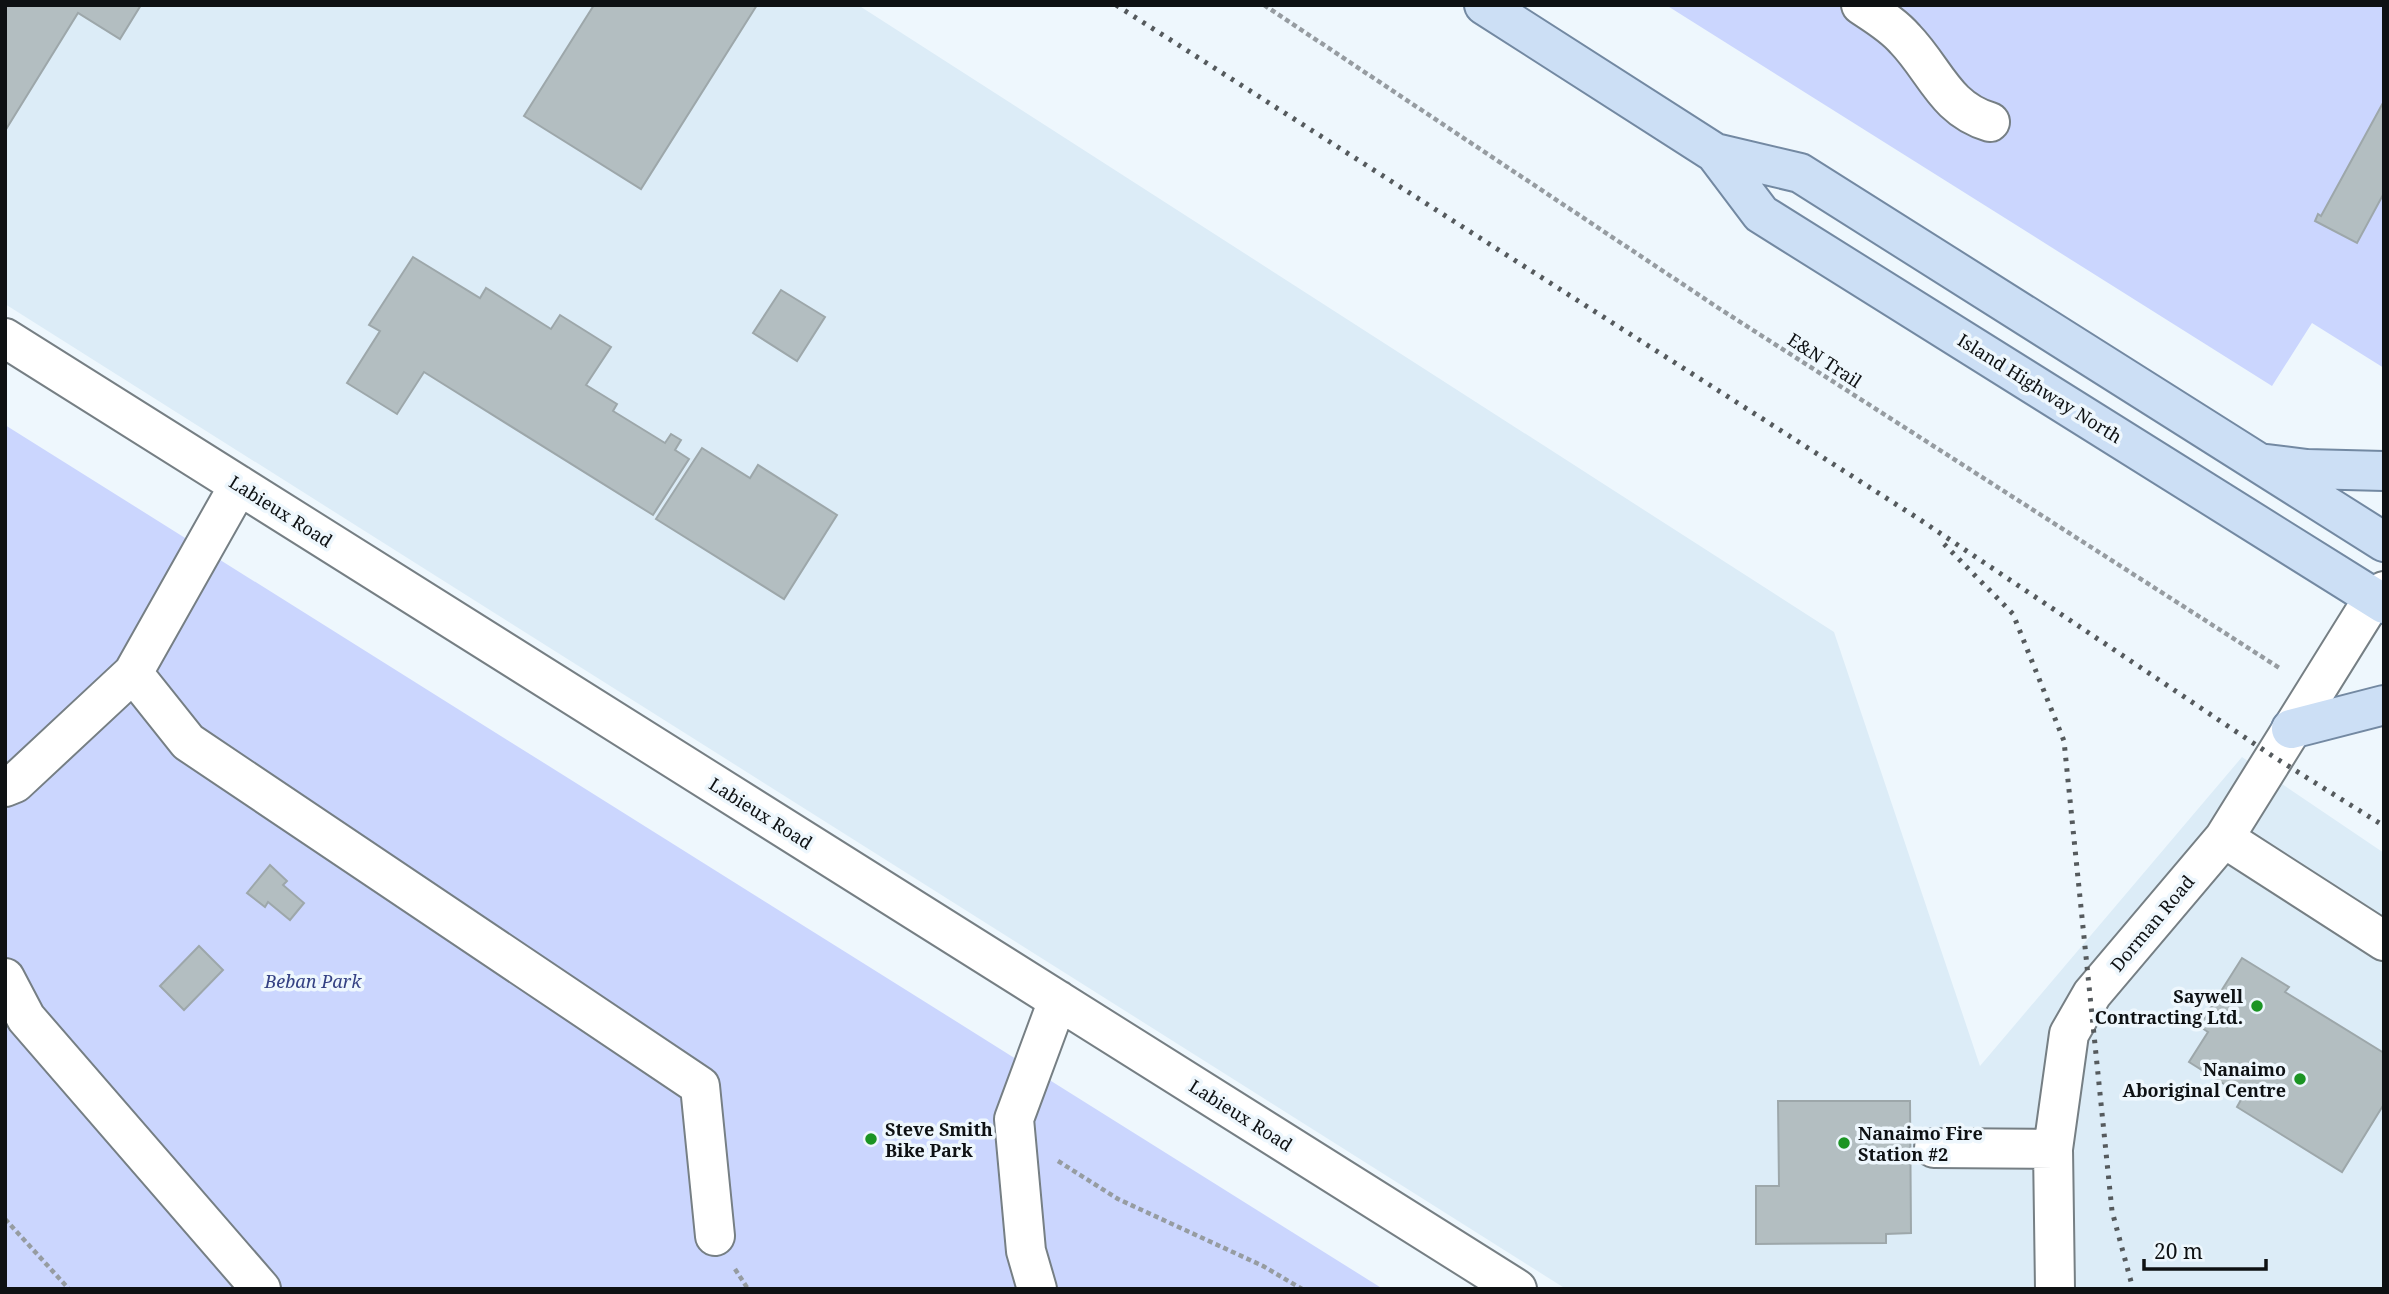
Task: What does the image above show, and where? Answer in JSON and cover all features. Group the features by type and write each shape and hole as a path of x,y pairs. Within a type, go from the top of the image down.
{"main road":[{"name":"Island Highway North","path":"1484,5 1715,153 1800,173 2384,542"},
{"name":"Island Highway North","path":"1715,153 1761,214 2380,597"},
{"path":"2258,463 2306,470 2384,471"},
{"path":"2291,729 2384,705"}],"street":[{"path":"1861,5 1906,39 1955,103 1970,117 1990,122"},
{"name":"Labieux Road","path":"5,338 1517,1289"},
{"path":"5,787 15,783 133,673 239,485"},
{"name":"Dorman Road","path":"2055,1289 2053,1149 2068,1034 2092,994 2224,838 2327,673 2380,597"},
{"path":"133,673 188,742 700,1086 715,1236"},
{"path":"2224,838 2384,941"},
{"path":"5,978 26,1018 261,1289"},
{"path":"1037,1289 1026,1251 1014,1119 1058,1000"},
{"path":"1934,1148 2053,1149"}],"path":[{"name":"E&N Trail","path":"1264,5 1720,309 2287,673 2327,673"},
{"path":"1014,1119 1027,1142 1118,1199 1263,1266 1302,1289"},
{"path":"5,1219 69,1289"}],"shaded area":[{"path":"5,5 858,5 1834,632 1980,1066 2242,757 2384,853 2384,1289 1566,1289 5,304"}],"green space":[{"path":"1666,5 2384,5 2384,368 2312,323 2272,386"},
{"name":"Beban Park","path":"5,425 1383,1289 5,1289"}],"building":[{"path":"5,5 141,5 120,39 78,13 5,131"},
{"path":"594,5 757,5 641,189 524,116"},
{"path":"2384,101 2384,193 2357,243 2315,221 2318,214 2321,216"},
{"path":"413,257 480,298 486,288 551,329 560,315 611,347 586,385 617,404 613,411 665,443 671,434 681,440 675,450 689,459 653,515 424,372 397,414 347,383 380,331 369,325"},
{"path":"781,290 825,317 797,361 753,333"},
{"path":"702,448 750,478 758,465 837,515 784,599 656,519"},
{"path":"270,865 287,881 283,885 304,903 290,920 268,902 265,907 247,893"},
{"path":"199,946 223,970 184,1010 160,986"},
{"name":"Nanaimo Aboriginal Centre","path":"2242,958 2289,987 2285,992 2384,1053 2384,1104 2342,1172 2237,1107 2243,1096 2189,1062 2208,1032 2199,1026"},
{"name":"Nanaimo Fire Station #2","path":"1778,1101 1910,1101 1911,1233 1886,1234 1886,1243 1756,1244 1756,1186 1779,1186"}],"railway":[{"path":"1116,5 1919,519 2274,757 2384,826"},
{"path":"1944,544 2013,614 2064,741 2112,1211 2133,1289"}],"place":[{"name":"Saywell Contracting Ltd.","path":"2257,1006"},
{"name":"Nanaimo Aboriginal Centre","path":"2300,1079"},
{"name":"Steve Smith Bike Park","path":"871,1139"},
{"name":"Nanaimo Fire Station #2","path":"1844,1143"}]}
